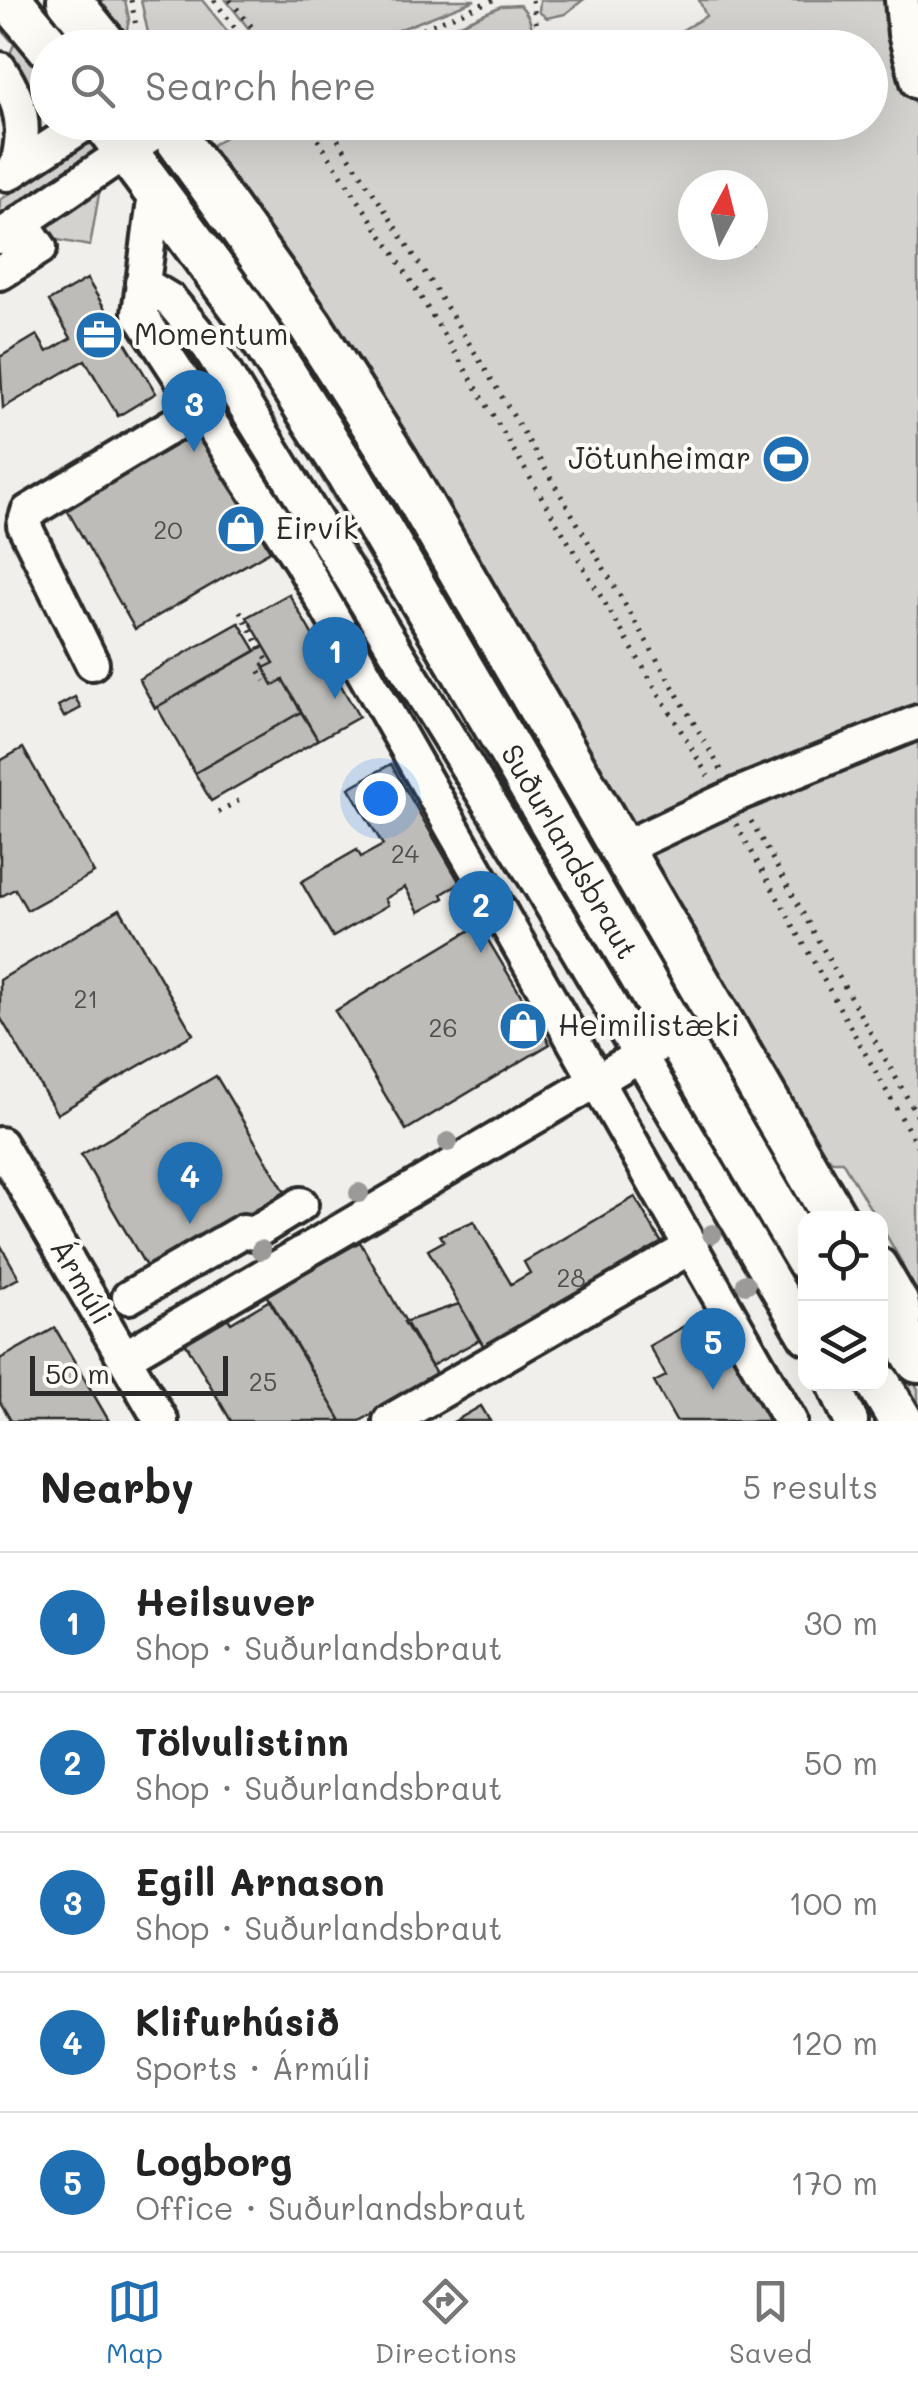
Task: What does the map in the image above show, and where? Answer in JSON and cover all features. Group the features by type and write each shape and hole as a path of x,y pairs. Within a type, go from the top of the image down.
{"main road":[{"path":"10,0 35,30"},
{"path":"74,4 94,30"},
{"name":"Suðurlandsbraut","path":"116,140 245,312 331,446 658,1045 798,1246"},
{"name":"Suðurlandsbraut","path":"178,140 310,325 387,447 831,1211"},
{"path":"658,1045 721,1022"},
{"path":"882,1301 917,1359"},
{"path":"883,1391 901,1421"}],"street":[{"path":"902,0 905,34 918,82"},
{"path":"0,70 16,95 22,138 5,176"},
{"path":"5,176 60,140"},
{"path":"0,274 40,248 11,230 113,140"},
{"path":"155,193 139,313 301,562 482,892 596,1080 790,1421"},
{"path":"142,283 170,300 210,348 527,864 658,1045 741,1232 798,1324"},
{"path":"92,663 44,571 24,526 25,518 28,512 200,408"},
{"path":"301,562 331,544"},
{"path":"393,724 427,704"},
{"name":"Suðurlandsbraut","path":"621,849 729,799 918,722"},
{"path":"482,892 527,864"},
{"path":"124,1357 658,1045"},
{"name":"Ármúli","path":"0,1144 161,1421"},
{"name":"Suðurlandsbraut","path":"796,1152 829,1170 851,1211"},
{"path":"129,1297 243,1231 254,1233 302,1204"},
{"path":"390,1421 741,1232"},
{"path":"888,1278 901,1302 917,1359"},
{"path":"837,1391 851,1421"}],"path":[{"path":"214,0 236,30"},
{"path":"230,0 254,30"},
{"path":"419,30 493,0"},
{"path":"532,0 538,30"},
{"path":"318,140 473,382 729,799 918,1117"},
{"path":"338,140 558,489 918,1147"},
{"path":"240,611 268,662 258,668 265,680"},
{"path":"218,812 240,800"}],"shaded area":[{"path":"91,0 125,0 127,30 116,30"},
{"path":"141,0 202,0 226,30 147,30"},
{"path":"226,0 475,0 398,30 250,30"},
{"path":"540,0 583,0 565,14 547,18 539,12"},
{"path":"699,0 887,0 893,52 918,111 918,1309 901,1261 888,1238 888,1211 872,1211 842,1161 832,1161 799,1124 348,353 253,209 206,149 220,140 888,140 888,30 683,30 706,16"},
{"path":"520,5 533,30 447,30 501,6"},
{"path":"0,10 30,47 30,99 8,59 14,44 0,28"},
{"path":"93,140 100,140 104,146 0,219 0,200"},
{"path":"169,169 285,335 347,410 699,1013 675,1007 163,174"},
{"path":"100,188 90,246 47,238 44,226"},
{"path":"292,428 317,451 638,1003 637,1010"},
{"path":"664,1074 673,1074 693,1092 798,1275 798,1295"},
{"path":"888,1339 918,1389 918,1421 888,1372"}],"building":[{"path":"87,279 156,393 118,416 85,360 3,408 0,357 37,335 47,352 71,338 49,301"},
{"path":"201,431 270,551 135,629 66,508"},
{"path":"289,594 359,717 318,740 283,680 273,685 264,668 274,663 247,617"},
{"path":"239,623 256,651 155,708 139,679"},
{"path":"264,646 274,663 264,668 273,685 283,680 301,712 195,773 157,707"},
{"path":"75,697 81,708 64,717 58,706"},
{"path":"301,712 318,740 211,801 195,773"},
{"path":"23,748 94,873 27,910 15,889 0,897 0,761"},
{"path":"391,764 460,883 442,894 444,898 419,912 405,887 385,899 388,905 333,937 301,882 357,850 361,857 383,845 349,788"},
{"path":"120,909 193,1034 57,1114 0,1017 0,980"},
{"path":"479,925 550,1044 406,1130 335,1011"},
{"path":"216,1076 290,1200 154,1280 81,1155"},
{"path":"635,1197 667,1252 558,1315 553,1307 533,1319 537,1327 487,1352 428,1250 444,1241 440,1235 474,1221 511,1284 530,1273 524,1262"},
{"path":"360,1242 437,1376 360,1421 341,1421 266,1295"},
{"path":"0,1244 19,1278 0,1288"},
{"path":"270,1300 341,1421 231,1421 185,1342 227,1317 231,1323"},
{"path":"459,1304 479,1340 431,1366 404,1322"},
{"path":"709,1312 771,1421 676,1421 654,1382 666,1376 649,1346"},
{"path":"55,1328 109,1421 7,1421 10,1419 0,1402 0,1359"},
{"path":"481,1406 490,1421 455,1421"}],"place":[{"name":"Momentum","path":"99,335"},
{"name":"Egill Arnason","path":"194,452"},
{"name":"Jötunheimar","path":"786,459"},
{"name":"Eirvík","path":"241,529"},
{"name":"Heilsuver","path":"335,699"},
{"name":"Tölvulistinn","path":"481,953"},
{"name":"Heimilistæki","path":"523,1026"},
{"name":"Klifurhúsið","path":"190,1224"},
{"name":"Logborg","path":"713,1390"}]}
